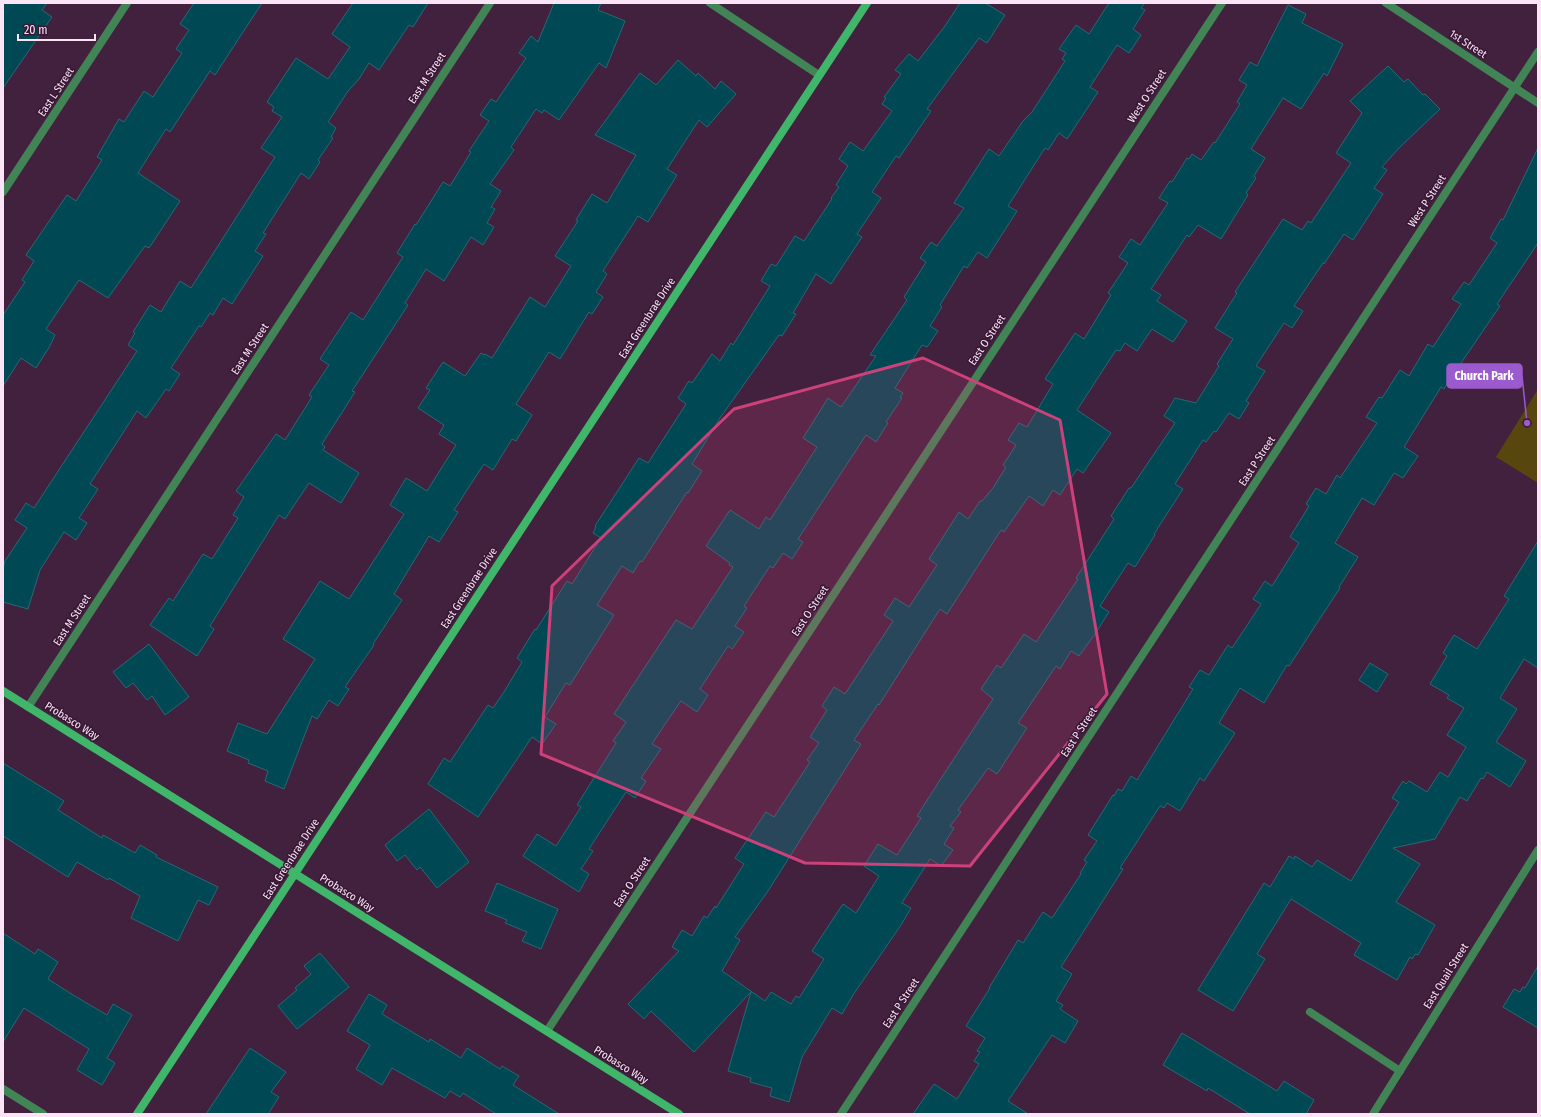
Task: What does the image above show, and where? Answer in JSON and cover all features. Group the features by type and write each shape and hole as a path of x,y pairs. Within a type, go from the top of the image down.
{"street":[{"name":"East L Street","path":"3,192 127,3"},
{"name":"East M Street","path":"28,706 490,3"},
{"path":"710,3 820,75"},
{"name":"East Greenbrae Drive","path":"137,1114 867,3"},
{"name":"West O Street","path":"1091,202 1222,3"},
{"name":"1st Street","path":"1386,3 1538,103"},
{"name":"West P Street","path":"1335,361 1538,52"},
{"name":"East O Street","path":"547,1032 1091,202"},
{"name":"East P Street","path":"841,1114 1335,361"},
{"name":"Probasco Way","path":"3,691 679,1114"},
{"name":"East Quail Street","path":"1373,1114 1538,850"},
{"path":"1310,1012 1400,1071"},
{"path":"3,1089 43,1114"}],"highlighted area":[{"path":"923,358 1060,420 1107,694 970,866 805,863 541,754 552,586 734,409"}],"shaded area":[{"path":"1538,389 1538,483 1496,457"}],"building":[{"path":"3,3 47,3 42,10 52,17 3,88"},
{"path":"194,3 262,3 215,75 210,71 170,132 166,129 138,173 180,201 149,248 145,246 108,298 79,280 46,329 55,335 36,368 21,358 3,386 3,315 25,282 22,280 34,261 26,255 67,195 76,201 102,160 97,157 119,119 124,122 144,91 153,97 182,53 176,49 189,30 180,24"},
{"path":"353,3 428,3 413,27 409,25 379,70 369,63 359,79 348,91 328,122 336,128 331,137 333,138 318,160 320,162 309,179 301,173 263,233 266,234 255,251 263,256 232,304 223,298 213,315 210,313 201,327 199,326 171,368 180,374 169,391 166,389 146,418 137,411 90,484 98,489 79,518 87,523 76,540 64,532 40,570 28,609 3,602 3,568 5,561 27,528 15,520 26,503 34,508 137,351 128,345 135,333 133,332 150,305 161,312 180,281 191,288 275,157 261,148 282,117 272,111 274,107 267,102 296,58 328,79 350,47 332,34"},
{"path":"554,3 601,3 598,10 625,21 606,68 599,63 559,120 544,110 542,113 536,109 511,147 514,150 490,184 501,191 491,207 495,209 487,223 494,227 483,245 471,237 444,281 426,269 405,303 408,305 352,391 355,392 322,444 325,447 323,450 359,473 341,503 309,483 285,519 279,515 210,626 214,629 197,656 150,625 169,598 173,601 203,554 212,559 238,518 233,515 244,497 236,491 276,434 285,440 312,397 309,395 329,365 320,359 351,312 363,320 403,257 397,253 415,224 416,225 443,182 450,186 471,152 469,151 489,121 480,115 491,99 496,102 526,58 519,53 531,36 538,42"},
{"path":"960,3 985,3 1005,15 987,43 979,38 927,109 931,111 899,158 896,156 872,192 881,198 857,234 862,237 831,284 816,274 793,313 796,314 782,336 779,335 720,418 692,464 702,471 642,562 640,561 633,573 622,566 597,605 614,615 570,685 566,683 545,717 556,724 542,744 532,737 478,817 428,784 444,758 450,762 488,705 493,708 504,692 522,662 517,658 535,629 536,630 567,581 572,584 601,538 593,533 596,527 595,526 639,458 648,463 686,404 678,398 689,381 692,383 712,354 720,361 731,343 733,345 770,286 761,281 771,264 776,266 795,236 804,241 832,199 831,198 839,187 836,185 848,166 839,159 850,142 863,151 892,111 882,104 886,98 884,97 901,74 895,70 909,54 918,61 945,26"},
{"path":"1109,3 1145,3 1141,8 1145,10 1133,29 1141,35 1129,53 1117,45 1090,87 1098,92 1067,139 1059,133 1048,150 1045,148 1008,206 1017,211 987,258 978,252 967,268 964,266 940,305 942,307 930,326 938,331 927,347 922,345 895,388 903,393 900,397 902,398 886,422 888,423 876,442 866,435 798,539 803,542 792,559 783,553 773,568 770,566 744,606 747,608 735,626 744,632 732,649 728,646 700,689 708,695 697,712 681,701 665,724 652,744 661,749 641,778 646,781 635,798 626,792 589,849 593,851 581,869 589,874 579,892 523,856 537,834 556,846 581,807 577,805 616,743 613,741 626,722 614,714 676,620 692,629 733,567 729,565 730,563 706,546 730,510 759,529 766,517 770,520 817,447 803,438 828,398 841,407 876,356 870,355 907,300 904,297 926,262 920,258 931,242 937,246 964,208 954,203 989,149 999,156 1023,121 1032,112 1065,61 1062,59 1066,53 1059,49 1076,25 1089,34"},
{"path":"1288,5 1306,14 1302,23 1343,44 1327,76 1324,73 1301,109 1283,98 1251,149 1265,158 1254,176 1256,178 1246,193 1248,195 1221,239 1198,225 1189,237 1187,235 1151,289 1161,295 1157,301 1187,321 1173,342 1152,329 1137,351 1125,343 1120,351 1116,350 1077,410 1111,433 1083,473 1077,469 1060,495 1053,490 1043,506 1029,496 1004,532 1001,530 947,614 940,609 879,705 878,704 854,740 861,744 768,891 735,937 740,940 722,971 765,1001 771,992 791,1004 796,996 799,998 824,959 812,951 843,904 856,913 879,876 864,866 878,844 897,855 921,818 917,816 993,699 981,689 997,665 1001,668 1024,634 1036,642 1078,579 1076,578 1114,519 1111,516 1175,423 1164,416 1175,398 1196,403 1219,366 1217,364 1233,339 1215,328 1237,293 1235,292 1283,219 1302,230 1308,221 1311,223 1351,163 1336,153 1362,113 1350,101 1388,66 1404,82 1408,79 1423,95 1425,94 1440,109 1400,147 1382,167 1387,170 1374,188 1383,194 1353,240 1344,234 1294,306 1303,311 1292,328 1284,323 1256,366 1265,371 1246,401 1249,403 1239,419 1229,413 1216,432 1214,431 1206,442 1203,440 1175,484 1183,489 1154,534 1155,535 1135,567 1128,563 1100,606 1109,612 1095,634 1079,656 1071,651 1060,669 1056,666 1018,723 1027,728 997,774 988,768 958,810 961,812 950,826 954,828 944,844 953,850 941,866 930,859 902,903 911,908 901,925 853,995 842,1014 832,1008 802,1057 789,1102 770,1096 772,1088 750,1082 751,1078 728,1071 751,992 694,1052 651,1011 644,1019 628,1004 679,951 672,947 682,930 692,936 704,916 707,918 715,906 716,908 744,864 735,858 766,812 774,817 810,762 807,760 819,743 810,737 827,710 822,706 834,687 845,694 893,621 884,615 895,598 909,607 937,565 929,559 959,512 968,519 980,501 982,501 993,488 1006,467 1003,465 1016,445 1008,440 1019,423 1027,427 1053,384 1045,379 1075,333 1084,339 1111,295 1108,293 1128,263 1119,257 1131,239 1140,245 1168,203 1159,198 1170,181 1172,182 1187,158 1189,159 1192,154 1201,160 1214,142 1215,143 1240,104 1237,102 1247,85 1239,80 1250,62 1257,66"},
{"path":"678,60 696,76 698,73 715,89 721,81 736,94 707,127 699,120 667,169 677,175 648,222 638,216 603,271 607,274 596,292 603,297 592,314 589,312 560,359 549,352 516,404 532,415 516,441 512,439 493,470 484,464 454,510 458,512 439,542 429,536 394,594 402,600 373,644 374,645 345,687 349,689 338,706 329,700 317,719 312,716 284,789 265,781 268,771 248,763 249,760 227,751 238,723 267,734 315,659 283,639 320,581 349,599 404,514 390,505 406,478 427,491 456,445 439,434 444,425 418,408 430,390 426,388 443,362 465,376 481,353 492,358 530,297 545,307 571,266 555,256 578,221 576,220 592,194 607,203 636,155 595,135 640,73 656,85"},
{"path":"1538,148 1538,243 1497,304 1500,306 1459,366 1468,372 1457,388 1448,382 1444,389 1441,387 1404,447 1418,456 1403,478 1394,473 1374,505 1362,498 1335,543 1358,557 1339,587 1340,588 1289,666 1287,665 1264,703 1240,688 1219,723 1235,733 1204,781 1200,778 1180,811 1167,803 1164,808 1160,806 1120,868 1123,869 1061,967 1072,974 1056,1001 1063,1005 1060,1009 1078,1021 1065,1043 1052,1035 1008,1101 1028,1114 913,1114 934,1084 957,1099 979,1064 974,1061 980,1052 977,1051 985,1038 966,1026 1018,940 1023,943 1043,912 1052,918 1081,874 1080,873 1087,862 1084,860 1097,841 1088,835 1113,795 1114,796 1118,789 1122,791 1131,776 1137,780 1193,689 1189,687 1200,670 1209,675 1228,645 1232,648 1250,621 1261,604 1253,599 1265,581 1272,586 1299,543 1290,537 1309,506 1306,504 1316,488 1326,494 1337,475 1340,478 1377,423 1366,417 1379,397 1382,398 1400,370 1409,376 1428,344 1433,347 1461,304 1452,299 1464,282 1469,285 1497,243 1490,238 1501,219 1503,220"},
{"path":"1538,541 1538,668 1524,659 1500,698 1517,709 1496,742 1526,761 1510,787 1487,772 1483,779 1481,778 1467,801 1460,797 1435,839 1393,848 1420,864 1396,902 1435,925 1418,955 1415,954 1412,959 1410,957 1397,980 1354,955 1361,943 1291,899 1257,954 1265,959 1233,1011 1198,990 1264,883 1270,887 1289,856 1294,859 1295,856 1312,867 1317,860 1351,881 1399,802 1392,798 1403,781 1406,784 1409,781 1427,792 1440,772 1448,777 1466,747 1447,735 1464,708 1447,698 1449,695 1430,684 1447,656 1443,653 1454,635 1477,649 1509,599 1504,596"},
{"path":"149,644 189,697 165,715 152,696 147,700 133,683 126,688 113,672"},
{"path":"1370,663 1388,674 1377,692 1359,680"},
{"path":"3,763 64,801 58,810 102,838 103,835 135,853 140,845 157,855 156,857 218,887 209,905 198,900 178,941 131,918 140,896 77,862 68,877 3,836"},
{"path":"429,809 469,862 437,888 420,867 417,870 405,855 397,861 385,845"},
{"path":"497,883 558,909 541,949 522,941 527,932 505,923 507,920 485,911"},
{"path":"3,933 35,954 38,949 58,962 48,979 73,995 107,1015 113,1004 132,1015 107,1058 115,1063 102,1085 77,1070 89,1049 24,1008 3,1042"},
{"path":"320,953 349,987 297,1029 278,1006 297,990 295,988 311,974 304,966"},
{"path":"1538,966 1538,1028 1503,1007 1514,989 1520,992 1523,987 1525,988"},
{"path":"369,994 387,1005 382,1014 429,1042 430,1039 461,1058 467,1048 500,1069 502,1066 519,1076 513,1085 559,1114 496,1114 463,1093 460,1097 450,1091 445,1098 392,1068 382,1085 356,1069 370,1045 347,1031"},
{"path":"1182,1033 1277,1091 1284,1081 1314,1100 1306,1114 1250,1114 1208,1088 1207,1091 1163,1065"},
{"path":"250,1048 286,1072 271,1092 279,1097 268,1114 206,1114"}],"place":[{"name":"Church Park","path":"1527,423"}]}
